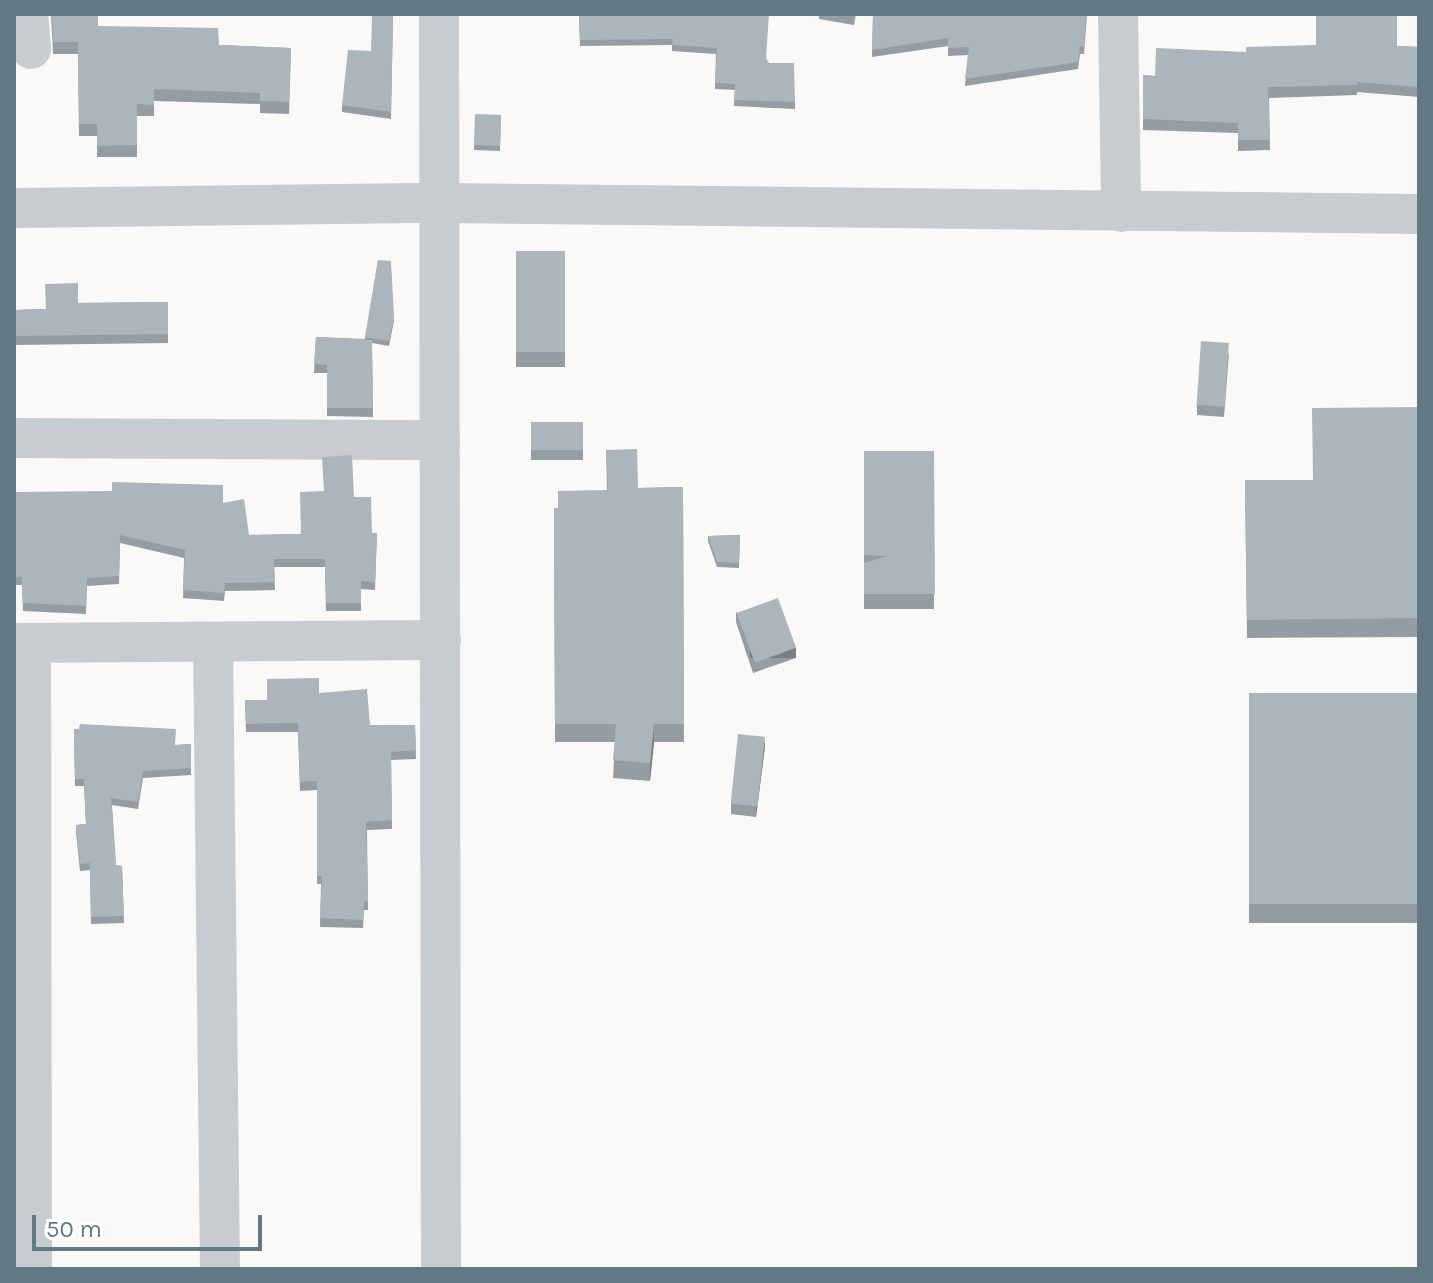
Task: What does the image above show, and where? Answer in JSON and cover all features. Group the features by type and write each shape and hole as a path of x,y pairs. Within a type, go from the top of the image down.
{"street":[{"path":"439,14 441,1269"},
{"path":"1118,14 1121,212"},
{"path":"14,208 441,203 1419,214"},
{"path":"14,438 440,440"},
{"path":"32,1269 22,643 441,640"},
{"path":"213,642 220,1269"}],"building":[{"path":"52,14 98,14 98,26 218,28 219,45 291,48 289,102 260,101 260,93 154,89 154,105 137,104 137,145 97,146 97,124 79,124 78,42 53,42"},
{"path":"372,14 393,14 391,112 342,105 348,50 371,51"},
{"path":"579,14 769,14 766,58 769,63 794,63 795,102 734,100 735,84 715,83 717,48 672,45 673,39 580,40"},
{"path":"873,14 1086,14 1084,47 1080,46 1078,62 965,79 969,47 948,48 948,38 872,50"},
{"path":"1316,14 1397,14 1397,46 1419,47 1419,87 1357,82 1357,85 1268,87 1270,140 1238,140 1238,123 1143,119 1143,75 1155,76 1156,48 1246,52 1246,47 1316,45"},
{"path":"475,114 501,115 500,146 474,145"},
{"path":"516,251 565,251 565,352 516,352"},
{"path":"378,260 391,261 394,316 389,341 365,337"},
{"path":"78,283 78,303 168,302 168,334 14,336 14,310 46,309 45,284"},
{"path":"316,337 372,340 373,408 327,408 327,365 314,364"},
{"path":"1201,341 1229,343 1224,407 1197,405"},
{"path":"1419,407 1419,618 1247,620 1245,480 1313,480 1312,408"},
{"path":"531,422 583,422 583,450 531,450"},
{"path":"637,449 638,488 683,487 684,724 654,724 650,763 613,760 616,724 555,724 554,508 558,508 558,491 608,490 606,450"},
{"path":"864,451 934,451 935,594 864,594 864,563 887,556 864,555"},
{"path":"352,455 354,497 371,497 372,533 377,533 375,582 361,581 361,603 326,603 325,559 274,559 275,582 225,583 224,593 183,590 185,550 120,535 119,576 87,578 86,606 23,603 22,577 14,577 14,492 112,491 112,482 223,485 223,503 244,499 249,535 301,534 300,492 324,491 322,457"},
{"path":"740,535 739,563 717,562 708,536"},
{"path":"778,598 796,648 755,663 737,613"},
{"path":"319,678 319,693 367,689 370,725 415,725 416,750 391,752 392,820 366,822 368,901 364,902 363,920 320,918 322,876 317,876 317,781 300,782 298,723 246,724 245,700 267,700 267,679"},
{"path":"1249,693 1419,693 1419,904 1249,904"},
{"path":"80,724 176,729 175,745 191,744 191,768 143,771 138,802 111,798 116,865 122,866 124,916 91,917 90,863 80,864 76,825 86,824 84,779 75,779 74,729 79,729"},
{"path":"738,734 765,737 758,806 731,804"}]}
